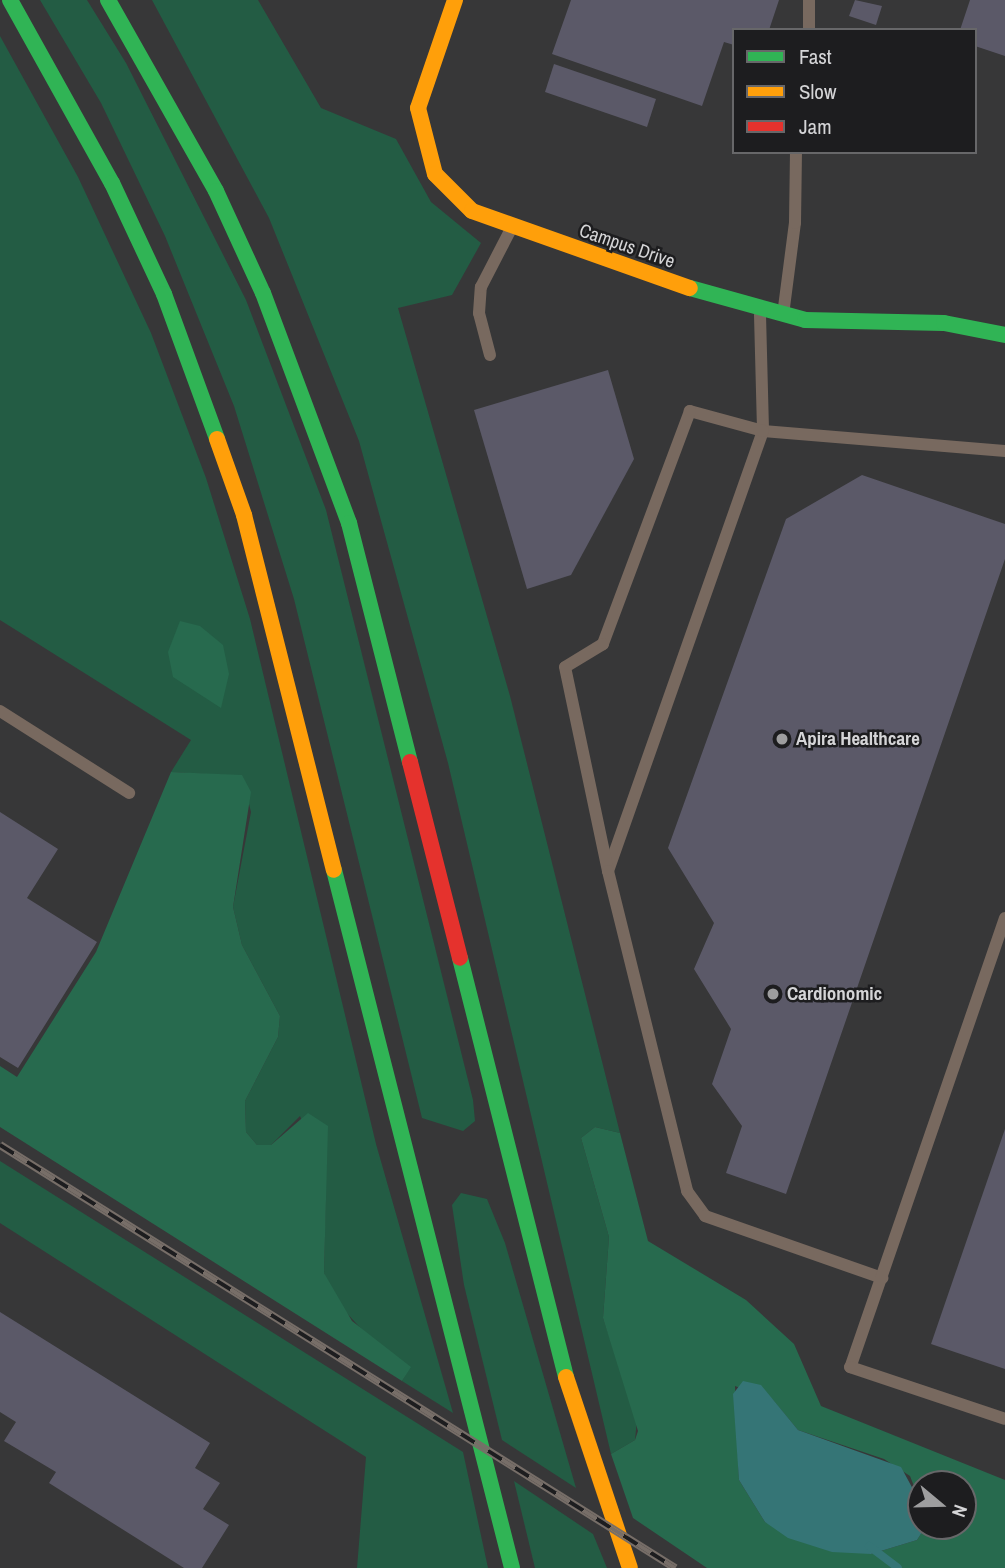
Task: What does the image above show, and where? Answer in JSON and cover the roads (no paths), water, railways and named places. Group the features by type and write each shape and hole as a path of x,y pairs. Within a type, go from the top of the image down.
{"main road":[{"path":"10,0 100,160 164,294 236,491 512,1568"},
{"path":"108,0 197,155 263,293 349,523 575,1409 630,1568"},
{"name":"Campus Drive","path":"455,0 418,108 424,150 451,194 511,229 760,312 783,316 943,323 1005,335"}],"lane":[{"path":"809,0 809,28"},
{"path":"783,316 795,223 796,154"},
{"path":"490,355 479,313 481,288 511,229"},
{"path":"608,871 763,431 760,312"},
{"path":"881,1278 705,1216 687,1191 608,871 565,667 603,644 690,411 763,431 1005,451"},
{"path":"0,711 129,793"},
{"path":"1005,918 850,1367 1005,1419"}],"water":[{"path":"743,1381 761,1385 798,1430 901,1467 907,1478 907,1540 917,1540 871,1554 832,1552 788,1538 765,1522 739,1480 733,1394"}],"waterway":[{"path":"869,1546 898,1568"}],"railway":[{"path":"0,1145 675,1568"}],"place":[{"name":"Apira Healthcare","path":"782,739"},
{"name":"Cardionomic","path":"773,994"}]}
